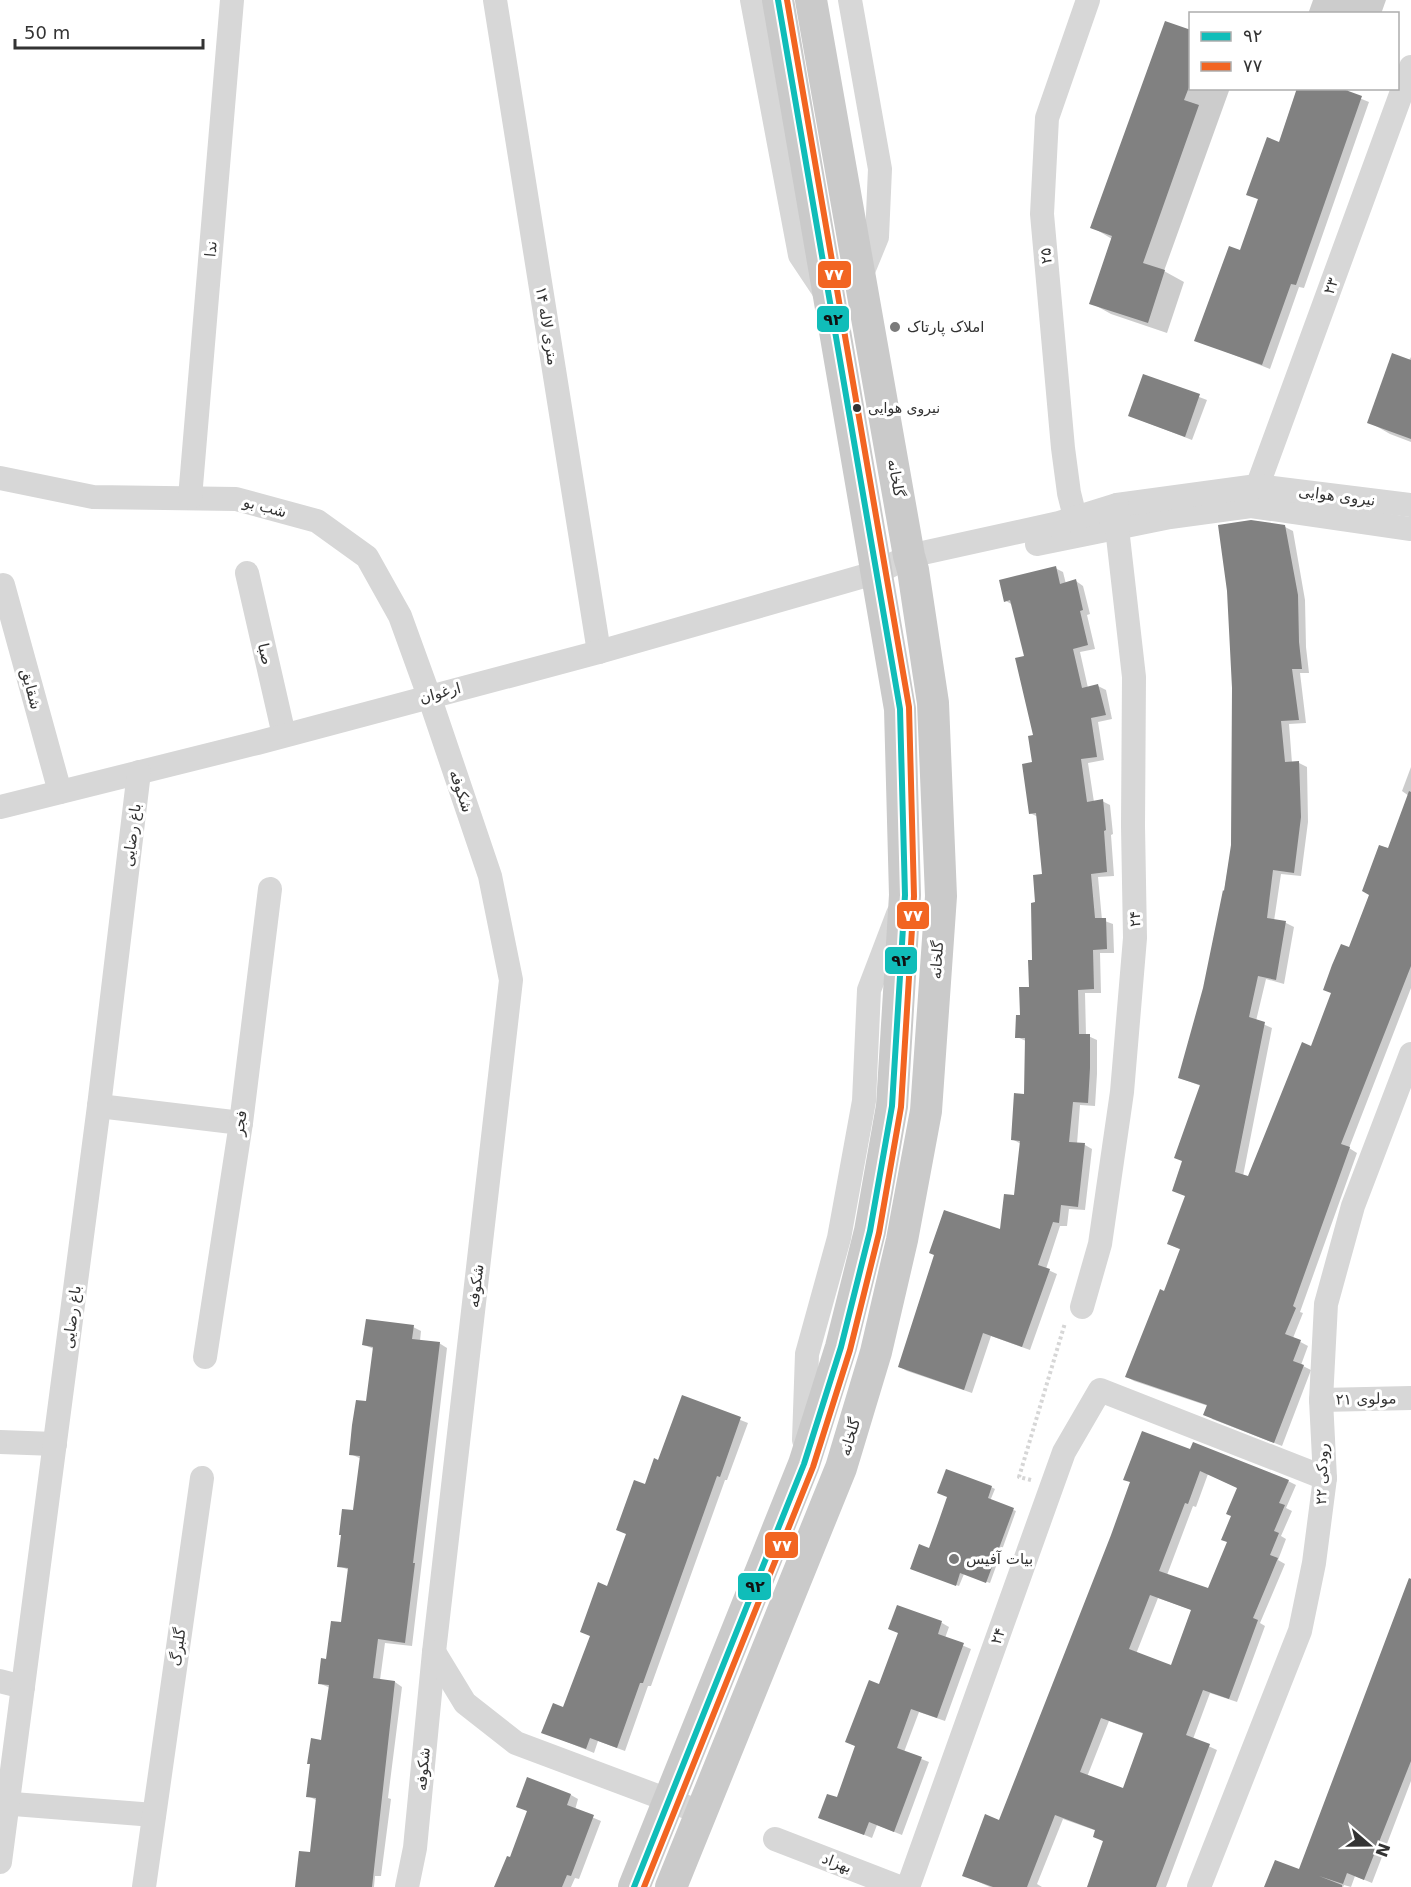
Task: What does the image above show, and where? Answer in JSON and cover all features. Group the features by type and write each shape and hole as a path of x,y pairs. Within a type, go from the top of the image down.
{"main road":[{"path":"634,1887 804,1464 841,1347 870,1231 892,1106 905,895 900,709 778,0"},
{"name":"گلخانه","path":"671,1887 841,1468 876,1352 902,1240 926,1111 941,896 933,703 911,563 811,0"}],"street":[{"name":"ندا","path":"190,498 232,0"},
{"name":"۱۴ متری لاله","path":"495,0 599,652"},
{"path":"752,0 800,255 831,300"},
{"path":"850,0 880,169 877,237 861,276"},
{"name":"۲۵","path":"1075,517 1063,448 1042,214 1047,118 1088,0"},
{"name":"۲۳","path":"1254,496 1407,92 1411,67"},
{"name":"شب بو","path":"0,478 93,497 236,499 317,521 367,557 399,616 429,696"},
{"name":"نیروی هوایی","path":"911,563 1117,516 1254,496 1411,505"},
{"name":"نیروی هوایی","path":"1254,496 1411,529"},
{"name":"نیروی هوایی","path":"911,563 1075,517 1117,516"},
{"name":"۲۴","path":"1084,1300 1100,1244 1122,1092 1135,938 1134,677 1117,516"},
{"name":"ارغوان","path":"0,807 599,652 911,563"},
{"name":"صبا","path":"247,573 284,735"},
{"name":"شقایق","path":"3,585 60,792"},
{"name":"شکوفه","path":"407,1887 416,1848 434,1652 511,980 490,876 429,696"},
{"name":"باغ رضایی","path":"0,1862 4,1804 23,1687 55,1444 139,772"},
{"name":"فجر","path":"205,1357 241,1123 270,889"},
{"name":"رودکی ۲۲","path":"1199,1887 1300,1631 1314,1563 1325,1478 1322,1400 1326,1304 1353,1206 1411,1054"},
{"path":"99,1106 241,1123"},
{"name":"۲۴","path":"908,1887 1064,1452 1100,1390 1325,1478"},
{"name":"مولوی ۲۱","path":"1322,1400 1411,1398"},
{"path":"0,1442 55,1444"},
{"name":"گلبرگ","path":"144,1887 202,1478"},
{"path":"434,1652 465,1703 516,1743 700,1812"},
{"path":"0,1681 23,1687"},
{"path":"4,1804 154,1815"},
{"name":"بهزاد","path":"775,1839 899,1887"}],"path":[{"path":"1052,1485 1019,1477 1075,1290 1084,1300"}],"building":[{"path":"1165,21 1189,29 1189,87 1184,100 1199,105 1143,263 1165,270 1148,323 1089,304 1112,236 1090,228"},
{"path":"1296,90 1346,90 1362,96 1296,285 1291,284 1262,365 1194,341 1229,246 1240,250 1258,199 1246,195 1267,137 1279,142"},
{"path":"1392,353 1411,360 1411,439 1367,423"},
{"path":"1143,374 1200,394 1185,437 1128,416"},
{"path":"1251,520 1285,525 1298,595 1302,669 1292,669 1299,720 1281,721 1285,762 1299,761 1301,817 1294,873 1273,870 1267,918 1286,921 1276,980 1258,976 1249,1017 1265,1022 1235,1172 1248,1176 1302,1042 1311,1046 1331,993 1323,990 1341,944 1349,947 1369,895 1362,891 1379,845 1388,848 1409,791 1411,792 1411,966 1341,1144 1350,1147 1293,1306 1296,1308 1285,1334 1301,1340 1293,1361 1304,1365 1274,1443 1203,1415 1207,1405 1125,1377 1160,1289 1164,1291 1180,1249 1167,1244 1185,1196 1172,1191 1182,1161 1174,1158 1200,1085 1178,1078 1203,988 1224,891 1231,845 1232,688 1227,591 1218,525"},
{"path":"1056,566 1060,584 1076,579 1088,645 1073,649 1082,688 1098,684 1106,715 1091,718 1097,757 1081,759 1087,802 1103,799 1107,872 1091,874 1095,918 1106,918 1107,949 1093,950 1094,989 1078,990 1079,1034 1090,1034 1090,1068 1088,1103 1073,1102 1069,1142 1085,1143 1078,1207 1061,1205 1059,1223 1053,1222 1038,1265 1050,1269 1022,1347 983,1333 964,1390 898,1367 934,1255 929,1253 944,1210 1000,1229 1004,1194 1014,1195 1020,1141 1011,1140 1014,1093 1024,1094 1025,1038 1015,1038 1016,1015 1020,1015 1019,987 1029,987 1028,960 1032,960 1031,903 1035,902 1033,875 1042,874 1036,813 1029,814 1022,764 1032,762 1028,736 1033,735 1015,658 1024,656 1010,600 1004,602 999,580"},
{"path":"366,1319 414,1325 412,1339 440,1342 405,1643 378,1639 373,1678 395,1681 372,1887 295,1887 299,1851 310,1852 316,1798 306,1797 310,1764 307,1764 311,1738 321,1740 329,1685 318,1684 321,1658 326,1659 331,1621 341,1622 348,1568 337,1567 341,1535 339,1535 342,1509 353,1510 360,1456 349,1455 356,1400 366,1401 373,1347 362,1345"},
{"path":"682,1395 741,1417 617,1748 590,1738 586,1749 541,1733 553,1703 563,1707 590,1636 580,1632 598,1582 607,1586 626,1534 616,1530 634,1480 645,1484 654,1458 658,1460"},
{"path":"1142,1431 1190,1449 1193,1442 1289,1480 1279,1503 1285,1505 1274,1531 1279,1533 1270,1555 1278,1558 1253,1618 1258,1620 1229,1699 1203,1690 1186,1735 1210,1744 1156,1887 1087,1887 1103,1841 1093,1837 1095,1830 1055,1815 1027,1887 993,1887 962,1876 985,1814 999,1820 1111,1535 1130,1482 1123,1480","holes":["1200,1471 1237,1488 1226,1514 1231,1516 1221,1540 1227,1542 1208,1588 1159,1571","1150,1595 1191,1610 1171,1665 1129,1649","1101,1718 1143,1733 1123,1788 1080,1772"]},
{"path":"946,1469 992,1486 988,1498 1014,1508 986,1583 960,1573 956,1586 910,1569 919,1544 929,1548 938,1523 947,1497 937,1493"},
{"path":"1409,1578 1411,1579 1411,1761 1364,1880 1347,1873 1343,1884 1319,1876 1342,1885 1342,1887 1264,1887 1275,1860 1299,1869"},
{"path":"897,1605 942,1621 938,1634 964,1643 937,1718 911,1709 897,1748 922,1757 894,1832 869,1822 864,1835 818,1818 827,1794 837,1797 855,1746 845,1742 869,1680 879,1684 898,1633 888,1629"},
{"path":"527,1777 571,1794 567,1805 594,1815 571,1876 567,1875 562,1887 494,1887 507,1856 510,1857 527,1811 516,1807"}],"transit line":[{"name":"۹۲","path":"634,1887 804,1464 841,1347 870,1231 892,1106 905,895 900,709 778,0"},
{"name":"۷۷","path":"644,1887 813,1467 850,1350 879,1233 901,1107 914,896 909,707 787,0"}],"place":[{"name":"املاک پارتاک","path":"895,327"},
{"name":"نیروی هوایی","path":"857,408"},
{"name":"بیات آفیس","path":"954,1559"}]}
